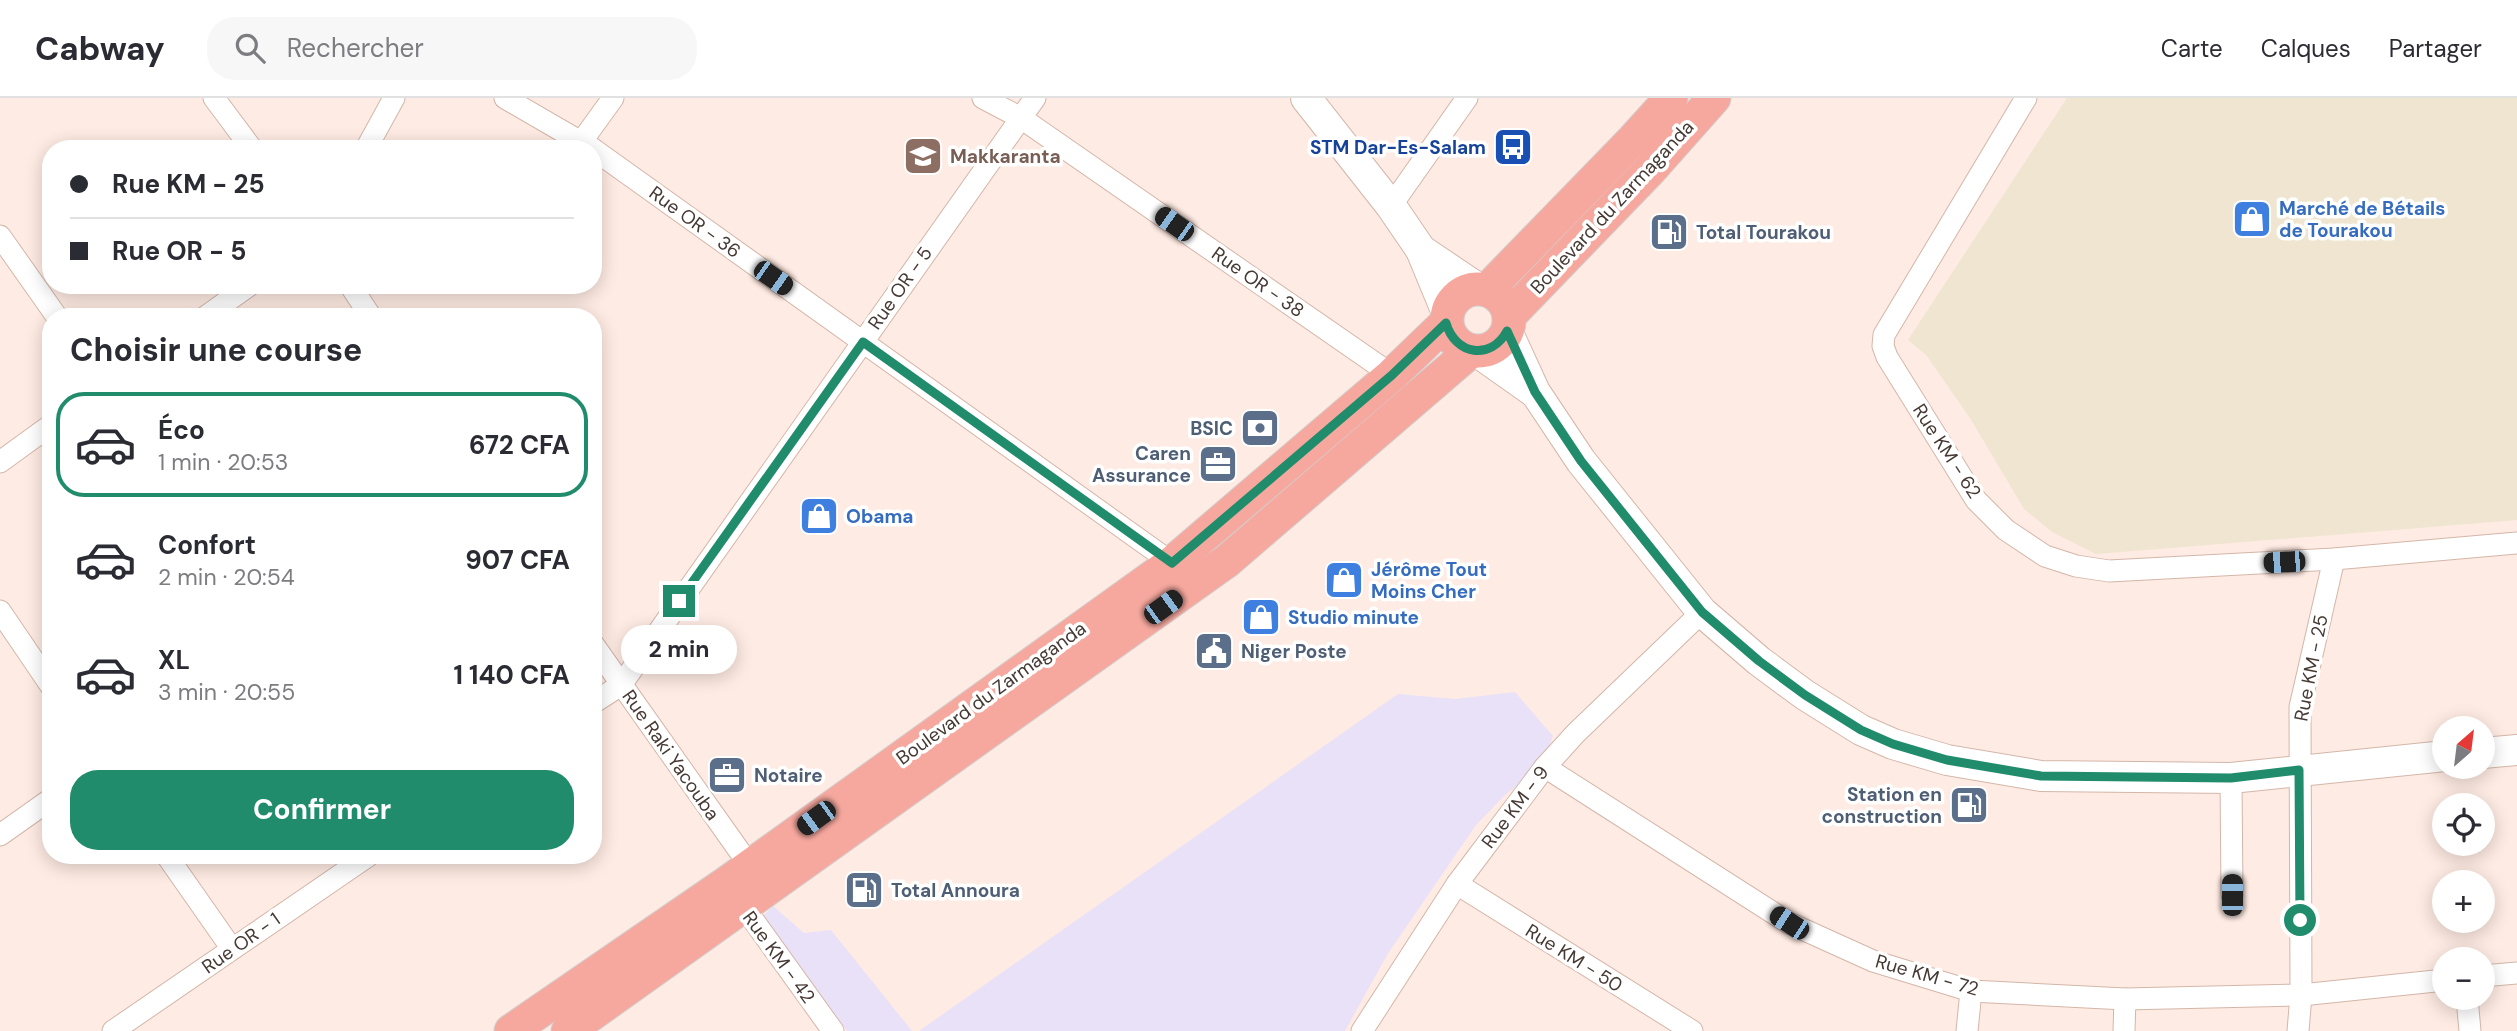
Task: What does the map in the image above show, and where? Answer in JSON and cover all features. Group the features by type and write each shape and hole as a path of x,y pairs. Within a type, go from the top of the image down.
{"main road":[{"path":"1306,98 1391,206 1421,250 1454,341 1474,351 1535,392"},
{"name":"Boulevard du Zarmaganda","path":"1483,289 1632,141 1671,98"},
{"name":"Boulevard du Zarmaganda","path":"1508,324 1714,98"},
{"path":"1421,250 1502,300 1508,324 1535,392 1581,461 1702,612 1759,661 1805,695 1861,730 1893,744 1947,760 2041,776 2231,778 2432,757"},
{"path":"1447,318 1455,298 1462,293 1483,289"},
{"name":"Boulevard du Zarmaganda","path":"568,1031 740,885 1172,563 1392,375 1447,318"},
{"path":"1474,351 1491,349 1503,339 1508,324"},
{"name":"Boulevard du Zarmaganda","path":"511,1031 740,885 1227,561 1474,351"},
{"path":"2496,751 2517,750"}],"street":[{"path":"214,98 245,140"},
{"path":"371,140 394,98"},
{"name":"Rue OR - 36","path":"505,98 578,140"},
{"path":"592,140 613,98"},
{"name":"Rue OR - 38","path":"983,98 1021,118 1392,375"},
{"name":"Rue OR - 5","path":"621,685 1035,98"},
{"path":"1391,206 1467,98"},
{"name":"Rue KM - 62","path":"2026,98 1884,335 1883,346 1887,357 1976,500 2006,530 2045,556 2109,571 2334,559 2517,544"},
{"name":"Rue OR - 36","path":"602,155 1172,563"},
{"path":"0,236 51,308"},
{"path":"218,308 237,294"},
{"path":"0,462 42,432"},
{"name":"Rue KM - 25","path":"2298,1031 2301,995 2300,707 2334,559"},
{"path":"0,611 42,673"},
{"name":"Rue KM - 9","path":"1363,1031 1457,884 1545,767 1576,733 1702,612"},
{"name":"Rue Raki Yacouba","path":"602,657 740,885"},
{"path":"602,697 621,685"},
{"name":"Rue KM - 72","path":"1545,767 1789,923 1872,961 1971,991 2125,999 2301,995 2432,981"},
{"path":"2231,778 2232,895"},
{"path":"0,835 42,805"},
{"path":"173,864 232,949"},
{"name":"Rue OR - 1","path":"113,1031 356,864"},
{"name":"Rue KM - 50","path":"1457,884 1692,1031"},
{"name":"Rue KM - 42","path":"740,885 833,1031"},
{"path":"2495,975 2517,974"},
{"path":"1967,1031 1971,991"},
{"path":"2124,1031 2125,999"},
{"path":"2469,1010 2470,1031"}],"shaded area":[{"name":"Marché de Bétails de Tourakou","path":"2067,98 2517,98 2517,520 2096,554 2052,532 2024,509 1970,418 1926,355 1908,340"},
{"path":"1515,692 1553,736 1543,765 1505,795 1476,825 1387,955 1345,1031 919,1031 1398,694 1455,699"},
{"path":"773,906 804,933 831,930 912,1031 847,1031 759,920"}],"place":[{"name":"STM Dar-Es-Salam","path":"1513,147"},
{"name":"Makkaranta","path":"923,156"},
{"name":"Marché de Bétails de Tourakou","path":"2252,219"},
{"name":"Total Tourakou","path":"1669,232"},
{"name":"BSIC","path":"1260,428"},
{"name":"Caren Assurance","path":"1218,464"},
{"name":"Obama","path":"819,516"},
{"name":"Jérôme Tout Moins Cher","path":"1344,580"},
{"name":"Studio minute","path":"1261,617"},
{"name":"Niger Poste","path":"1214,651"},
{"name":"Notaire","path":"727,775"},
{"name":"Station en construction","path":"1969,805"},
{"name":"Total Annoura","path":"864,890"}],"route":[{"path":"679,601 863,342 1172,563 1392,375 1446,323 1454,341 1471,351 1491,349 1503,339 1507,331 1535,392 1581,461 1702,612 1759,661 1805,695 1861,730 1893,744 1947,760 2041,776 2231,778 2299,770 2300,920"}]}
